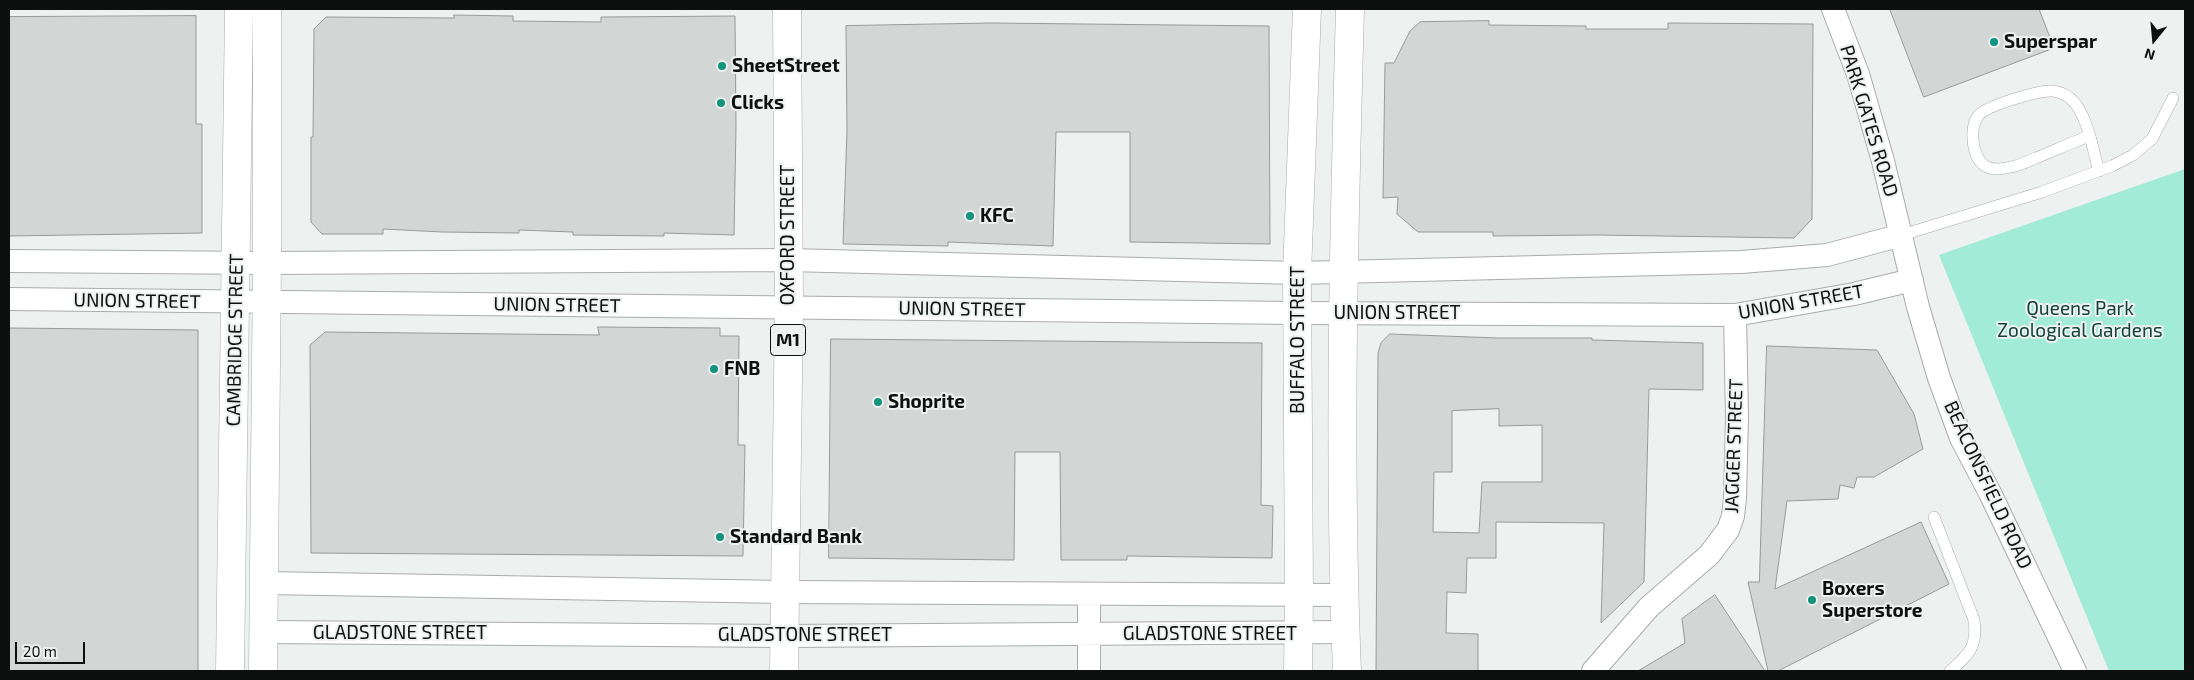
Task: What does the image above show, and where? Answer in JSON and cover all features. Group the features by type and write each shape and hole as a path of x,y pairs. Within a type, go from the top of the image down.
{"main road":[{"name":"CAMBRIDGE STREET","path":"230,671 239,9"},
{"name":"CAMBRIDGE STREET","path":"263,671 267,263 267,9"},
{"name":"OXFORD STREET","path":"784,671 789,308 787,9"},
{"name":"BUFFALO STREET","path":"1298,671 1297,273 1307,9"},
{"path":"1347,671 1344,595 1343,272 1350,9"}],"street":[{"name":"PARK GATES ROAD","path":"1833,9 1858,74 1902,235"},
{"name":"UNION STREET","path":"9,261 267,263 789,260 1297,273 1741,262 1827,255 1902,235"},
{"name":"BEACONSFIELD ROAD","path":"1902,235 1912,280 1939,378 1961,438 1990,493 2075,671"},
{"name":"UNION STREET","path":"9,300 1297,313 1735,315 1854,294 1912,280"},
{"name":"JAGGER STREET","path":"1593,671 1649,607 1709,555 1728,530 1733,516 1735,498 1737,417 1735,315"},
{"name":"GLADSTONE STREET","path":"265,583 784,592 1344,595"},
{"path":"1089,594 1089,671"},
{"name":"GLADSTONE STREET","path":"264,632 785,636 1298,634 1346,632"}],"lane":[{"path":"2089,136 2012,167 1995,169 1985,165 1977,155 1973,142 1974,127 1978,116 1988,108 2040,92 2053,91 2068,96 2083,115 2089,136 2099,171"},
{"path":"1902,235 2042,192 2133,156 2152,139 2173,98"},
{"path":"1934,517 1974,620 1977,635 1965,658 1950,671"}],"green space":[{"name":"Queens Park Zoological Gardens","path":"2185,169 2185,671 2109,671 1939,255"}],"building":[{"path":"1890,9 2039,9 2054,48 1924,97"},
{"path":"454,15 513,16 513,21 601,22 601,17 735,16 736,126 734,235 664,233 664,236 573,235 573,232 519,230 519,233 383,229 383,234 322,234 311,222 314,29 326,17 454,18"},
{"path":"196,16 196,124 202,124 202,233 9,236 9,17"},
{"path":"1489,21 1489,25 1586,26 1586,29 1668,29 1668,23 1813,24 1812,219 1794,238 1597,235 1493,236 1493,232 1418,232 1397,214 1398,197 1383,198 1385,63 1394,63 1410,31 1420,22"},
{"path":"991,23 1269,26 1270,244 1130,242 1130,132 1056,132 1053,246 948,242 948,246 843,244 847,130 846,26"},
{"path":"598,327 720,328 720,336 739,336 738,445 745,445 743,556 311,553 310,345 325,332 599,335"},
{"path":"9,328 198,330 198,671 9,671"},
{"path":"1390,334 1498,338 1592,338 1592,340 1703,343 1703,390 1649,389 1644,582 1601,623 1604,523 1496,522 1496,558 1467,558 1466,593 1447,592 1446,633 1478,634 1478,671 1376,671 1378,353 1381,343","holes":["1499,409 1499,426 1542,425 1542,482 1482,482 1479,533 1433,532 1434,472 1452,472 1452,411"]},
{"path":"831,339 1262,343 1261,505 1273,506 1272,558 1127,556 1127,560 1061,560 1060,452 1015,452 1014,560 829,558"},
{"path":"1767,346 1877,350 1914,414 1923,449 1874,477 1857,477 1854,488 1840,485 1838,499 1787,501 1775,589 1921,522 1949,584 1778,671 1768,671 1748,582 1759,582"},
{"path":"1715,595 1765,671 1638,671 1685,643 1682,619"}],"place":[{"name":"Superspar","path":"1994,42"},
{"name":"SheetStreet","path":"722,66"},
{"name":"Clicks","path":"721,103"},
{"name":"KFC","path":"970,216"},
{"name":"FNB","path":"714,369"},
{"name":"Shoprite","path":"878,402"},
{"name":"Standard Bank","path":"720,537"},
{"name":"Boxers Superstore","path":"1812,600"}]}
